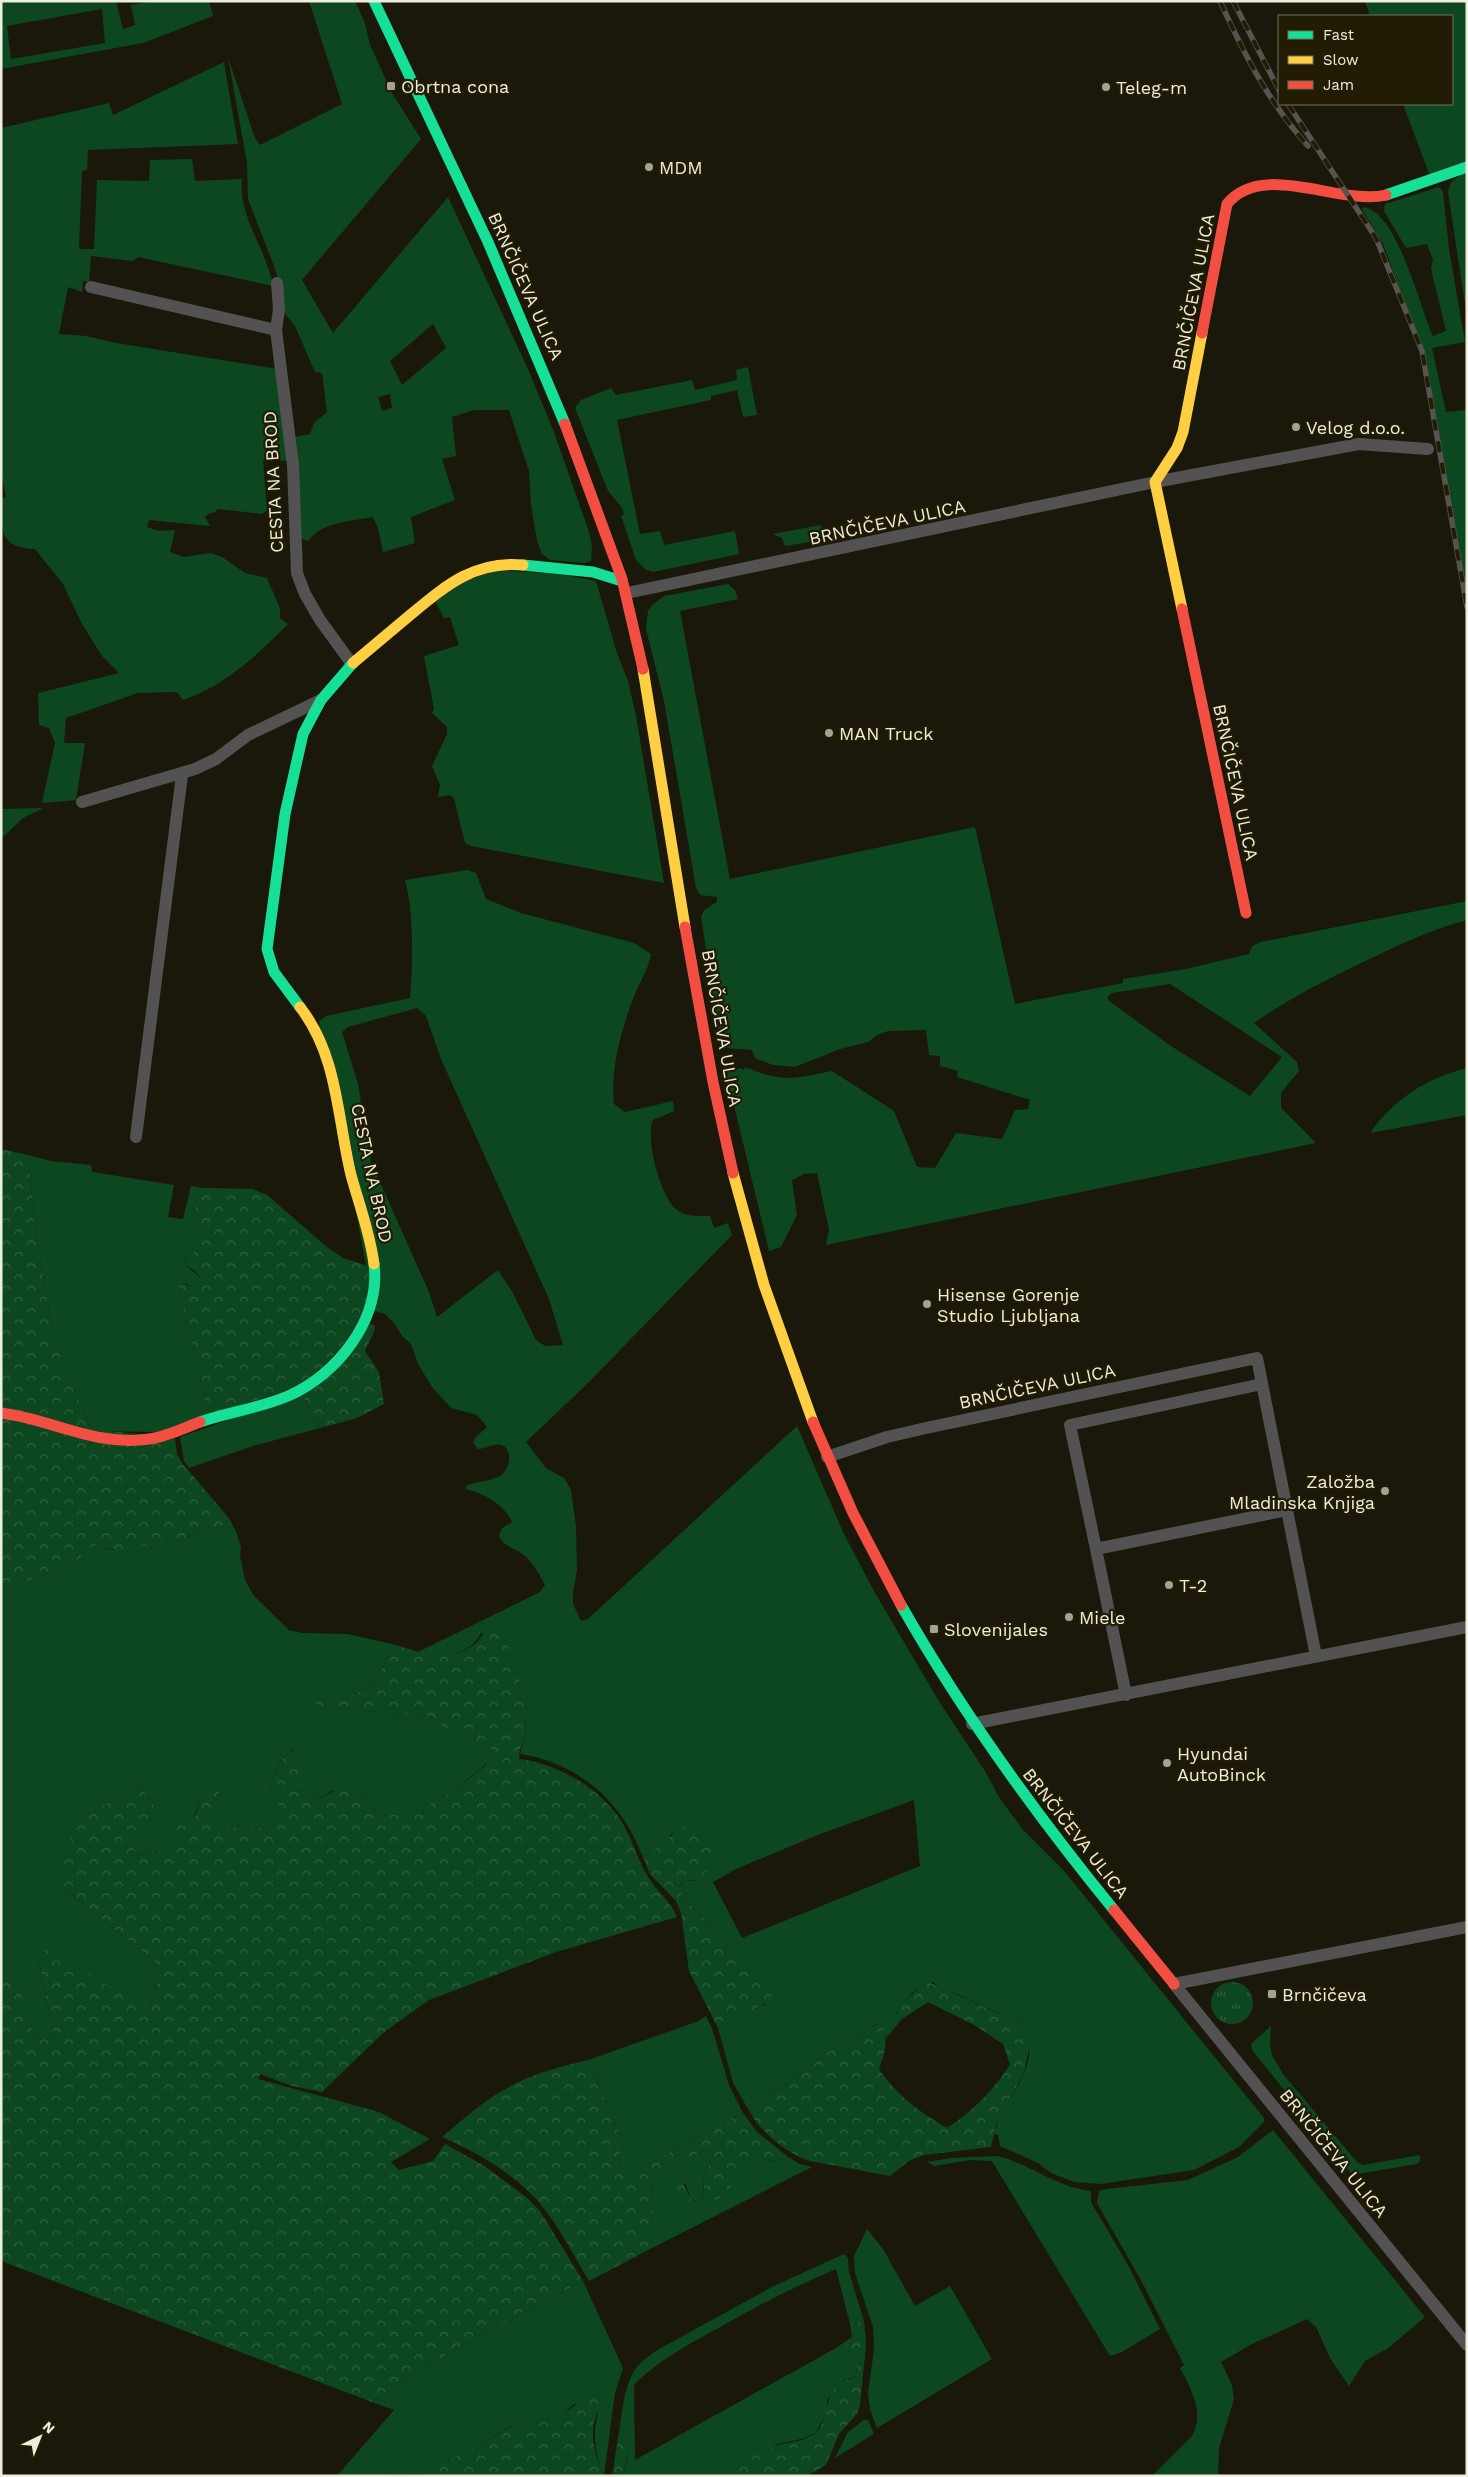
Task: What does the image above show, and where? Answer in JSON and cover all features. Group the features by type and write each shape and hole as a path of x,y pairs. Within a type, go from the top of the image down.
{"street":[{"name":"BRNČIČEVA ULICA","path":"374,1 457,176 555,395 627,593 644,676 707,1049 723,1132 756,1263 788,1357 827,1457 902,1609 972,1724 1004,1769 1174,1984 1467,2345"},
{"name":"BRNČIČEVA ULICA","path":"1246,913 1155,482 1177,448 1183,432 1227,204 1234,195 1248,188 1309,187 1355,197 1369,198 1416,186 1467,167"},
{"name":"CESTA NA BROD","path":"277,283 279,310 276,330 289,417 293,464 297,573 320,620 352,664"},
{"path":"91,287 276,330"},
{"name":"BRNČIČEVA ULICA","path":"627,593 1155,482 1360,444 1428,449"},
{"name":"CESTA NA BROD","path":"1,1413 33,1419 70,1432 102,1438 136,1441 151,1439 297,1392 324,1371 361,1327 374,1297 374,1269 350,1171 337,1092 328,1061 311,1021 274,974 268,962 267,949 284,824 296,757 303,734 321,700 352,664 448,583 473,571 506,563 593,572 622,581"},
{"path":"82,802 182,774 216,759 263,727 291,716 321,700"},
{"path":"136,1137 182,774"},
{"name":"BRNČIČEVA ULICA","path":"827,1457 887,1437 1256,1358 1262,1384"},
{"path":"1126,1695 1070,1425 1262,1384 1316,1656"},
{"path":"1096,1549 1287,1510"},
{"path":"972,1724 1467,1627"},
{"path":"1174,1984 1467,1927"}],"green space":[{"path":"1,1 116,1 123,29 135,25 131,5 156,1 209,1 213,16 143,43 1,69","holes":["102,9 105,43 11,59 7,26"]},
{"path":"309,1 355,1 365,23 370,45 392,93 421,139 302,280 333,333 448,197 528,369 554,432 589,532 592,546 591,561 585,563 550,560 542,554 537,541 531,505 529,471 509,410 474,410 452,417 456,456 442,459 455,500 411,517 415,543 383,552 378,528 373,517 329,526 308,541 299,538 294,437 310,434 314,423 327,412 322,373 315,372 295,326 283,311 280,286 274,266 248,199 247,163 228,57 255,138 260,145 342,104","holes":["433,324 446,348 402,385 390,361","390,394 392,408 382,411 378,397"]},
{"path":"1365,1 1467,1 1467,163 1430,176 1403,105 1453,105 1453,15 1370,15"},
{"path":"224,62 238,144 88,150 87,170 82,171 79,249 94,249 97,180 149,181 150,160 192,159 195,181 242,179 244,207 265,259 273,286 138,257 133,261 91,256 89,282 83,281 82,292 68,287 59,334 86,336 116,343 278,369 290,461 263,460 267,510 262,514 217,509 216,512 210,513 205,517 210,526 149,520 147,527 159,531 175,530 170,552 184,557 211,553 222,557 245,573 267,578 280,608 280,618 288,624 240,668 199,694 183,700 177,692 138,693 66,718 64,743 85,743 76,800 42,803 55,743 49,728 39,725 38,693 119,673 102,656 82,624 63,584 35,549 23,548 9,541 5,536 1,520 1,499 6,497 1,471 1,128 109,103 113,115"},
{"path":"1467,171 1467,317 1448,192 1451,182"},
{"path":"1439,187 1443,192 1449,249 1465,342 1432,348 1446,412 1467,410 1467,607 1427,362 1383,244 1362,209 1364,207 1376,213 1387,225 1406,263 1433,336 1446,331 1431,269 1433,260 1427,244 1406,248 1384,211 1385,204"},
{"path":"748,367 757,415 743,417 737,390 711,396 711,400 617,420 640,534 660,531 664,545 735,531 739,554 653,572 645,569 636,560 621,516 624,515 622,508 608,491 575,408 581,400 611,388 616,395 692,380 695,390 737,380 736,370"},
{"path":"821,525 821,531 815,541 785,546 782,538 772,534"},
{"path":"495,570 559,574 596,581 617,653 628,681 636,716 664,883 471,846 465,843 454,798 449,795 438,797 440,785 432,766 447,734 447,727 432,713 434,709 424,656 459,645 450,617 444,618 435,601 452,586"},
{"path":"728,584 735,590 738,599 680,611 730,879 975,827 1015,1004 1123,983 1123,979 1186,969 1249,954 1252,946 1261,942 1467,901 1467,920 1422,935 1346,970 1299,995 1254,1023 1297,1062 1299,1071 1281,1093 1281,1108 1316,1143 826,1245 829,1230 817,1173 804,1174 792,1180 797,1215 781,1247 769,1251 727,1076 730,1065 733,1070 740,1068 743,1070 745,1067 769,1076 788,1078 832,1071 894,1111 917,1167 935,1168 956,1133 1002,1139 1015,1110 1028,1109 1030,1100 957,1077 958,1071 940,1066 940,1056 929,1055 926,1030 888,1031 877,1035 868,1042 840,1049 795,1067 773,1065 755,1058 752,1050 726,1048 720,1038 701,917 704,910 717,902 717,897 700,895 696,888 664,701 646,629 648,611 652,605 664,596","holes":["1170,984 1282,1057 1250,1096 1171,1046 1108,1000 1108,996 1112,993"]},
{"path":"43,808 23,818 1,839 1,809"},
{"path":"467,870 476,873 486,899 521,913 634,943 651,954 630,1007 618,1048 613,1091 614,1104 625,1112 673,1101 674,1111 653,1120 651,1129 656,1167 665,1193 677,1210 684,1214 710,1216 714,1228 728,1223 732,1235 589,1382 526,1442 546,1468 564,1478 571,1490 576,1526 577,1570 573,1604 581,1621 588,1619 797,1426 844,1534 875,1593 940,1703 985,1771 1000,1799 1024,1831 1065,1872 1264,2118 1264,2122 1239,2147 1194,2170 1101,2184 1074,2182 1051,2173 1038,2163 1000,2146 998,2135 994,2134 997,2124 1027,2066 1029,2051 1023,2024 957,1994 941,1989 933,1982 915,1990 895,2011 902,2019 886,2038 883,2026 876,2024 852,2042 829,2051 796,2077 748,2109 733,2083 718,2028 756,2006 765,2005 763,1981 741,1963 697,1910 683,1899 679,1887 685,1881 697,1881 672,1833 667,1840 647,1856 642,1855 622,1818 610,1802 595,1788 561,1766 520,1754 525,1737 527,1693 510,1664 510,1651 504,1638 481,1633 470,1646 454,1654 436,1656 418,1652 540,1592 545,1585 528,1558 501,1540 499,1536 502,1528 512,1522 504,1510 486,1496 465,1489 467,1485 491,1480 502,1475 509,1461 508,1451 501,1445 478,1449 473,1443 475,1438 487,1427 477,1415 451,1408 432,1387 418,1364 411,1344 385,1314 375,1311 319,1021 326,1016 410,998 412,938 410,907 405,880","holes":["417,1008 426,1016 441,1059 549,1299 563,1345 545,1346 536,1340 513,1293 498,1270 437,1317 429,1292 371,1162 358,1084 342,1032 348,1027","914,1800 920,1866 742,1938 713,1882 736,1869 815,1836"]},
{"path":"1467,1068 1467,1115 1370,1133 1390,1110 1412,1092 1438,1078"},
{"path":"1,1149 28,1155 35,1225 53,1336 66,1373 93,1431 1,1407"},
{"path":"28,1155 51,1161 91,1165 92,1172 174,1185 168,1217 183,1219 191,1186 203,1188 194,1204 201,1235 200,1241 198,1247 184,1261 185,1265 200,1277 190,1287 186,1283 178,1285 206,1405 213,1413 159,1432 93,1431 66,1373 53,1336 35,1225"},
{"path":"203,1188 253,1189 267,1195 327,1247 343,1258 368,1266 369,1284 366,1302 348,1338 320,1369 289,1389 213,1413 206,1405 178,1285 181,1282 190,1287 200,1277 195,1271 185,1265 184,1261 197,1248 200,1241 194,1204"},
{"path":"368,1322 375,1326 375,1329 365,1351 379,1372 384,1404 357,1418 320,1428 302,1394"},
{"path":"302,1394 320,1428 253,1446 189,1468 184,1461 180,1437"},
{"path":"1,1418 175,1438 177,1454 182,1463 229,1518 222,1526 151,1549 136,1545 122,1552 96,1545 85,1550 80,1559 1,1593"},
{"path":"229,1518 241,1548 240,1556 245,1580 254,1596 289,1630 302,1633 348,1634 396,1645 372,1685 365,1690 337,1700 318,1700 317,1707 428,1716 452,1733 473,1739 490,1747 494,1754 492,1759 452,1792 436,1798 420,1815 386,1815 382,1817 377,1815 358,1789 332,1791 317,1799 309,1792 301,1780 295,1748 278,1765 270,1788 282,1809 274,1825 252,1829 238,1825 225,1830 214,1818 220,1800 219,1792 201,1798 194,1817 178,1847 130,1856 155,1806 141,1787 89,1812 61,1885 162,1968 149,2011 38,1957 54,2038 35,2040 19,1987 1,1978 1,1593 80,1559 85,1550 96,1544 112,1550 140,1544 151,1549 222,1526"},
{"path":"490,1627 497,1629 504,1638 511,1651 510,1664 527,1693 525,1737 519,1759 547,1765 574,1778 608,1804 622,1822 648,1877 671,1906 677,1917 556,1952 429,2000 383,2033 322,2092 292,2086 260,2074 258,2079 379,2112 430,2139 391,2162 399,2170 433,2161 445,2144 483,2165 526,2197 540,2211 583,2281 487,2331 415,2373 372,2402 1,2261 1,1978 19,1987 35,2040 54,2038 38,1957 47,1948 149,2011 162,1968 61,1885 60,1852 89,1812 141,1787 155,1806 131,1856 178,1847 172,1820 184,1813 191,1819 196,1815 204,1787 211,1786 219,1792 220,1800 214,1818 225,1829 234,1828 238,1825 252,1829 274,1825 281,1809 270,1788 278,1765 285,1756 296,1748 302,1781 305,1787 317,1799 347,1785 358,1789 377,1815 381,1817 386,1815 420,1815 436,1798 452,1792 486,1765 494,1754 490,1747 473,1739 452,1733 428,1716 317,1707 315,1703 318,1700 336,1700 365,1690 372,1685 396,1645 436,1655 446,1655 466,1650 475,1644"},
{"path":"682,1827 703,1834 712,1845 711,1860 703,1880 685,1881 679,1886 683,1899 697,1910 741,1963 763,1981 772,1994 771,2000 718,2028 689,1971 681,1913 676,1901 650,1874 642,1855 647,1856"},
{"path":"926,1981 1023,2024 1031,2038 1024,2073 996,2124 991,2147 923,2155 909,2161 890,2176 810,2161 774,2141 753,2118 748,2109 796,2077 829,2051 852,2042 876,2024 883,2026 886,2043 879,2069 893,2087 910,2103 947,2128 973,2108 989,2092 1010,2065 1003,2044 976,2026 928,2002 902,2019 895,2010"},
{"path":"1232,1982 1247,1988 1253,2003 1247,2018 1232,2024 1217,2018 1211,2003 1217,1988"},
{"path":"706,2016 712,2028 729,2085 743,2113 634,2172 621,2169 618,2157 623,2147 621,2137 588,2060 699,2021"},
{"path":"1271,2026 1270,2044 1272,2055 1283,2074 1357,2162 1363,2165 1420,2155 1420,2161 1417,2164 1358,2174 1350,2172 1252,2050 1251,2044"},
{"path":"588,2060 621,2137 623,2147 618,2157 621,2169 634,2172 743,2113 757,2132 788,2157 779,2160 755,2161 718,2199 693,2214 675,2200 671,2185 676,2178 680,2177 691,2199 696,2202 702,2198 705,2173 713,2161 713,2151 708,2149 668,2168 655,2178 651,2186 654,2206 650,2236 654,2247 589,2281 565,2239 539,2202 528,2190 487,2160 442,2137 487,2100 514,2084 566,2065"},
{"path":"1273,2130 1425,2317 1387,2349 1365,2361 1349,2386 1330,2358 1316,2327 1307,2319 1250,2345 1221,2362 1232,2385 1234,2399 1219,2448 1218,2476 1152,2476 1192,2436 1196,2428 1197,2410 1192,2393 1180,2368 1184,2365 1141,2280 1097,2203 1099,2191 1188,2180 1238,2157"},
{"path":"708,2149 713,2151 714,2158 705,2173 702,2198 696,2202 691,2199 685,2183 675,2200 693,2214 710,2205 755,2161 779,2160 788,2157 800,2164 812,2167 654,2247 650,2236 654,2206 651,2189 652,2183 655,2178 668,2168"},
{"path":"997,2156 1021,2164 1066,2185 1091,2191 1091,2202 1128,2265 1160,2329 1122,2352 1110,2356 992,2161 970,2160 934,2166 927,2162 952,2158"},
{"path":"867,2229 883,2249 915,2306 950,2286 992,2359 877,2428 870,2409 868,2393 874,2350 873,2327 855,2273 854,2256"},
{"path":"844,2254 848,2258 849,2272 864,2321 850,2324 836,2269 768,2301 692,2343 655,2366 634,2385 635,2460 836,2348 852,2337 848,2354 857,2367 856,2376 843,2381 827,2400 827,2412 816,2432 805,2438 779,2444 712,2476 621,2476 628,2453 625,2436 622,2430 619,2432 622,2408 634,2371 644,2360 657,2350 774,2286"},
{"path":"583,2281 623,2368 615,2393 604,2476 595,2445 598,2413 574,2404 560,2417 515,2430 512,2426 425,2474 337,2476 394,2410 372,2402 415,2373 487,2331"},
{"path":"864,2321 866,2345 860,2405 857,2414 839,2434 826,2465 807,2476 712,2476 762,2451 803,2439 816,2432 823,2421 830,2396 834,2390 841,2383 856,2376 857,2367 848,2354 852,2337 850,2324"},
{"path":"589,2395 596,2398 598,2402 593,2429 593,2441 604,2476 420,2476 513,2426 515,2430 559,2417"},
{"path":"864,2420 868,2420 874,2434 835,2458 848,2432"},
{"path":"622,2430 626,2431 627,2459 621,2476 612,2476 619,2432"}],"railway":[{"path":"1220,1 1258,77 1281,113 1308,146"},
{"path":"1233,1 1278,88"},
{"path":"1289,105 1376,238 1422,351 1467,607"}],"traffic: fast":[{"path":"374,1 488,242 565,424"},
{"path":"1386,195 1467,167"},
{"path":"523,565 593,572 622,581"},
{"path":"300,1007 274,972 267,949 285,814 303,734 321,700 353,663"},
{"path":"200,1422 288,1396 306,1387 339,1360 363,1324 370,1305 374,1285 374,1264"},
{"path":"901,1605 949,1685 1001,1762 1056,1837 1114,1910"}],"traffic: slow":[{"path":"1182,609 1155,482 1177,448 1183,432 1202,333"},
{"path":"353,663 435,595 461,578 489,567 523,565"},
{"path":"643,669 685,927"},
{"path":"300,1007 313,1026 329,1066 346,1153 367,1230 374,1264"},
{"path":"733,1173 764,1285 813,1422"}],"traffic: jam":[{"path":"1202,333 1227,204 1242,191 1260,186 1281,185 1367,197 1386,195"},
{"path":"565,424 622,579 643,669"},
{"path":"1182,609 1246,913"},
{"path":"685,927 713,1082 733,1173"},
{"path":"1,1413 20,1416 92,1436 129,1440 162,1436 200,1422"},
{"path":"813,1422 853,1513 901,1605"},
{"path":"1114,1910 1174,1984"}],"place":[{"name":"Obrtna cona","path":"391,86"},
{"name":"Teleg-m","path":"1106,87"},
{"name":"MDM","path":"649,167"},
{"name":"Velog d.o.o.","path":"1296,427"},
{"name":"MAN Truck","path":"829,733"},
{"name":"Hisense Gorenje Studio Ljubljana","path":"927,1304"},
{"name":"Založba Mladinska Knjiga","path":"1385,1491"},
{"name":"T-2","path":"1169,1585"},
{"name":"Miele","path":"1069,1617"},
{"name":"Slovenijales","path":"934,1629"},
{"name":"Hyundai AutoBinck","path":"1167,1763"},
{"name":"Brnčičeva","path":"1272,1994"}]}
